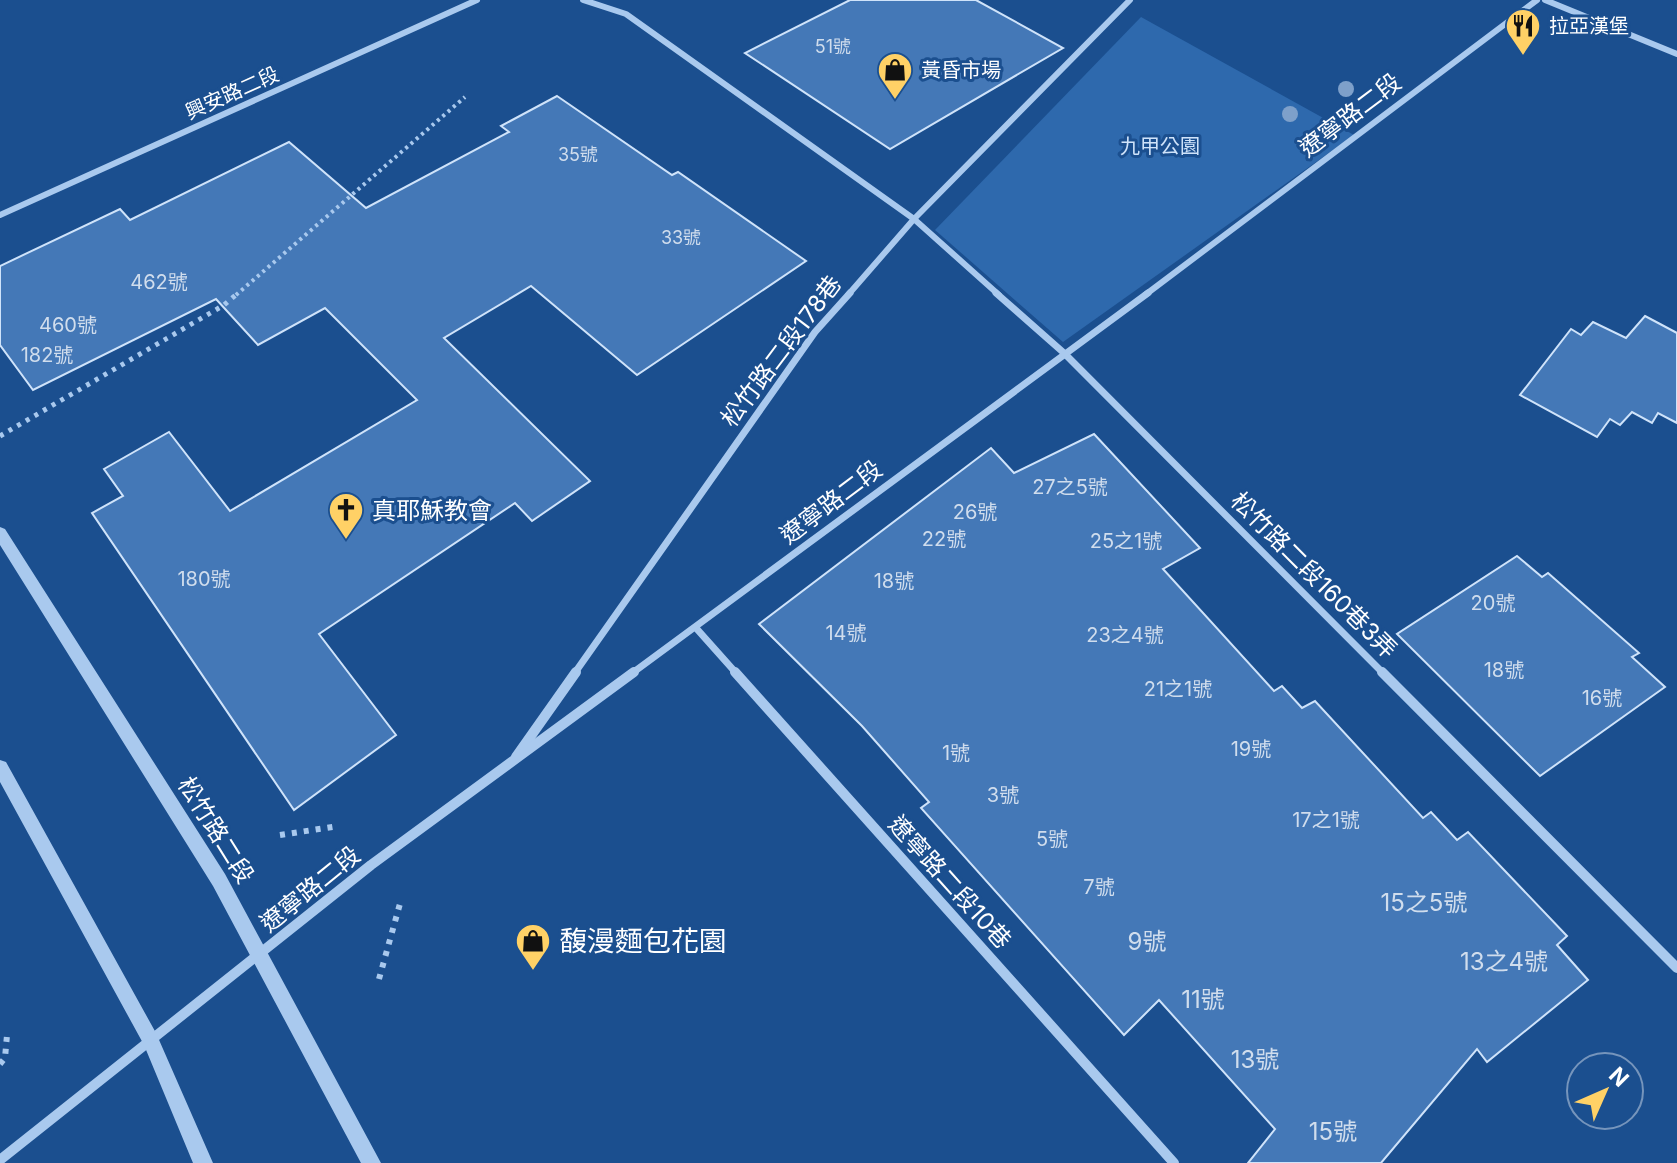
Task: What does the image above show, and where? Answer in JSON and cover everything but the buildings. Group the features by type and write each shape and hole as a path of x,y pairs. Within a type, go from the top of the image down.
{"street":[{"name":"興安路二段","path":"0,215 477,0"},
{"name":"松竹路二段160巷3弄","path":"583,0 626,14 914,219 1064,353 1677,968"},
{"name":"松竹路二段178巷","path":"511,764 815,332 914,219 1130,0"},
{"name":"遼寧路二段","path":"0,1160 371,865 696,628 1537,0"},
{"path":"1545,0 1677,54"},
{"name":"松竹路二段","path":"0,533 262,953 299,1030 371,1163"},
{"name":"遼寧路二段10巷","path":"696,628 1174,1163"},
{"path":"0,767 150,1039 203,1163"}],"path":[{"path":"0,436 224,305 465,97"},
{"path":"280,835 339,826"},
{"path":"379,979 401,900"},
{"path":"0,1064 5,1058 7,1035"}],"green space":[{"name":"九甲公園","path":"1141,17 1354,135 1063,342 935,230"}],"place":[{"name":"拉亞漢堡","path":"1523,57"},
{"name":"黃昏市場","path":"895,101"},
{"name":"真耶穌教會","path":"346,541"},
{"name":"馥漫麵包花園","path":"533,972"}]}
